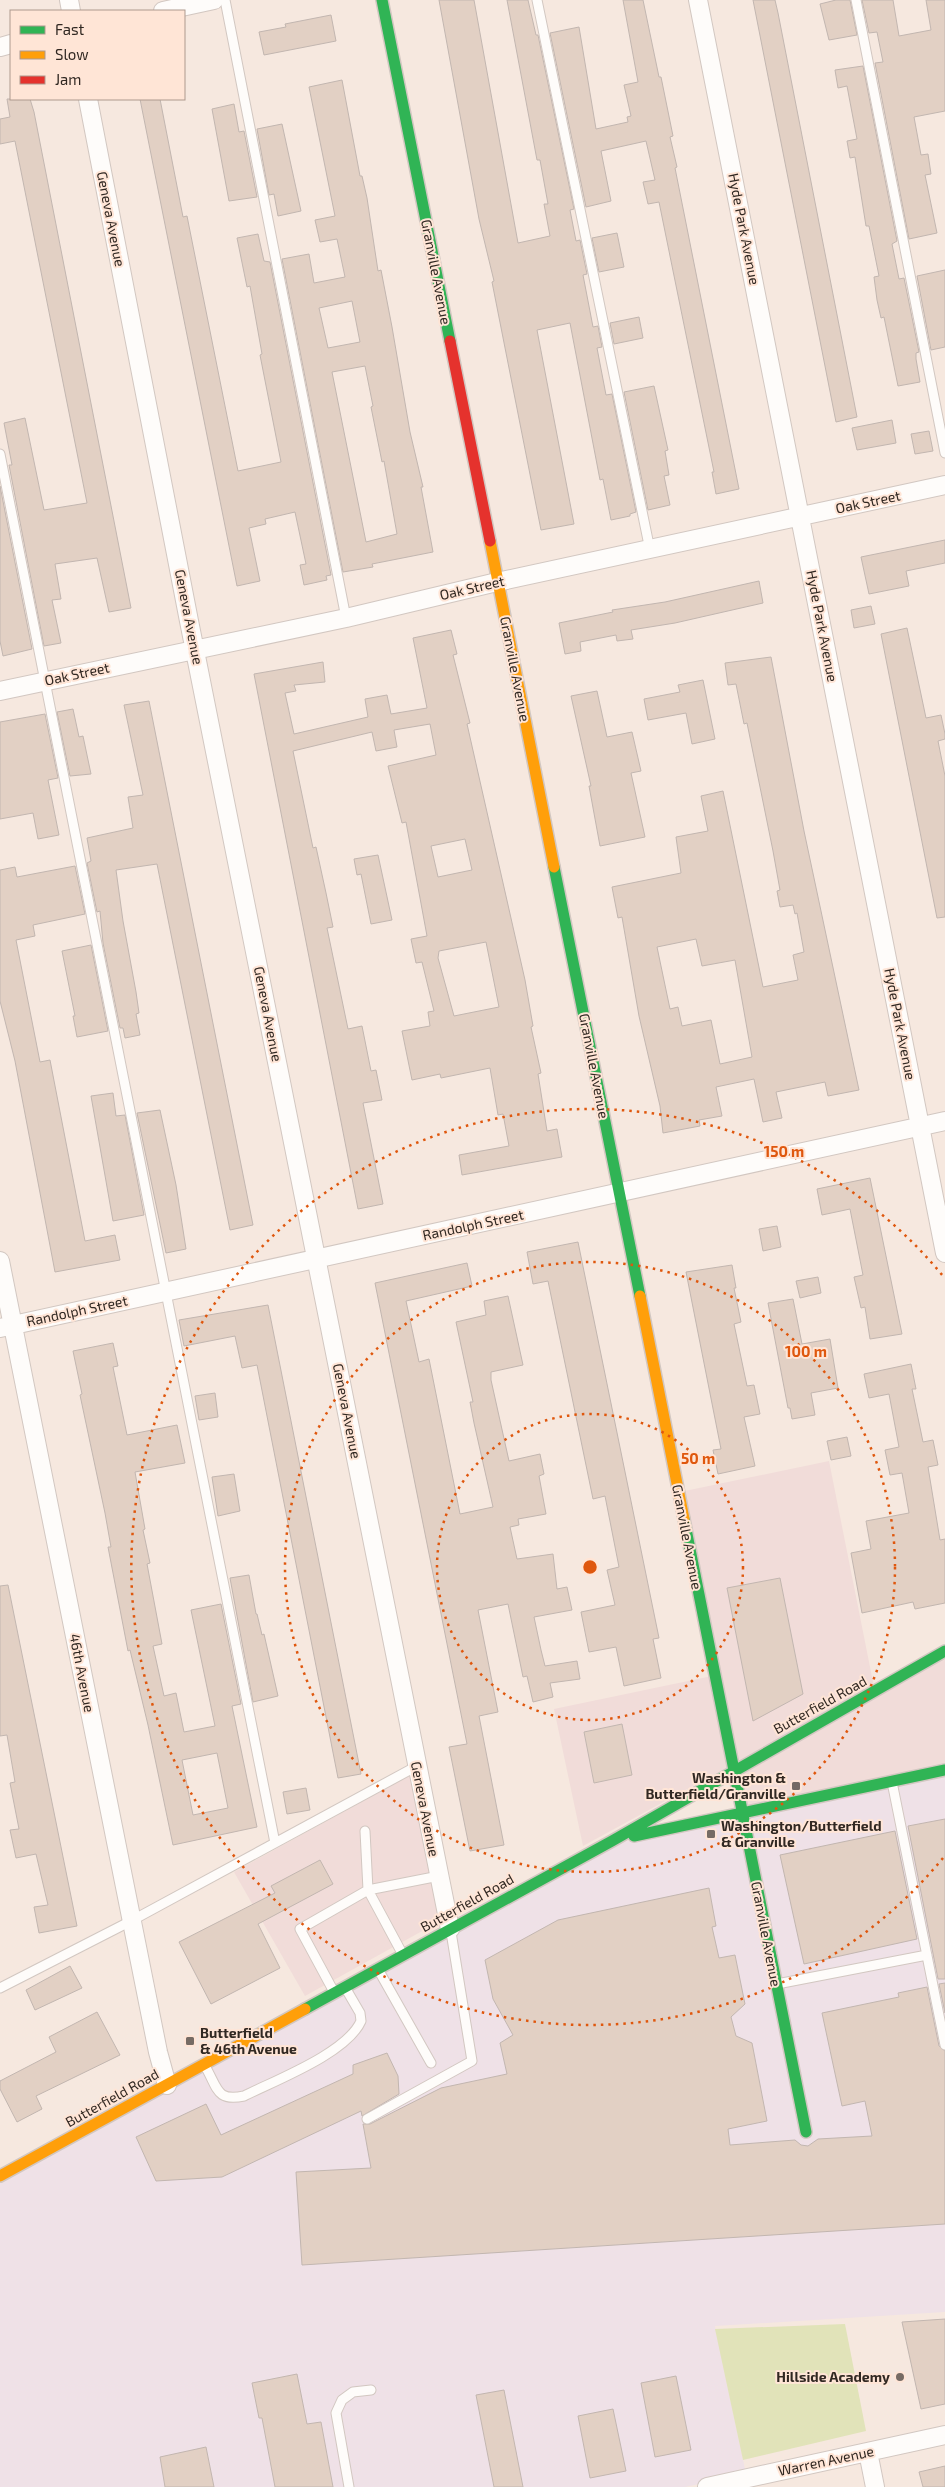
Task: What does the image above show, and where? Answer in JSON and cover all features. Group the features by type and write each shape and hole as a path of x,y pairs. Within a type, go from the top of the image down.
{"street":[{"path":"168,10 214,0"},
{"name":"Granville Avenue","path":"382,0 806,2132"},
{"name":"Hyde Park Avenue","path":"698,0 945,1253"},
{"name":"Geneva Avenue","path":"88,100 195,649 450,1929"},
{"name":"Oak Street","path":"0,691 346,618 497,582 945,486"},
{"name":"Randolph Street","path":"6,1327 945,1121"},
{"name":"46th Avenue","path":"0,1261 6,1327 166,2085"},
{"name":"Butterfield Road","path":"0,2176 612,1841 945,1652"},
{"path":"612,1841 945,1770"},
{"name":"Warren Avenue","path":"707,2487 945,2435"},
{"path":"868,2452 875,2487"}],"lane":[{"path":"224,0 346,618"},
{"path":"537,0 650,550"},
{"path":"856,0 945,453"},
{"path":"0,454 275,1842"},
{"path":"0,1988 131,1921 417,1766"},
{"path":"892,1782 945,2045"},
{"path":"365,1830 368,1890 403,1955"},
{"path":"204,2064 222,2095 231,2099 244,2096 311,2062 351,2038 361,2021 360,2013 340,1990 300,1929 368,1890 438,1876"},
{"path":"367,2119 472,2061 450,1929"},
{"path":"776,1984 927,1955"},
{"path":"378,1969 431,2063"},
{"path":"349,2487 336,2413 342,2400 353,2392 371,2390"}],"shaded area":[{"path":"829,1461 874,1687 583,1846 554,1709 712,1676 675,1493"},
{"path":"945,1658 945,1766 746,1808 738,1772"},
{"path":"414,1773 442,1920 305,1996 234,1872"},
{"path":"945,1774 945,2312 715,2326 746,2474 685,2487 0,2487 0,2178 613,1844"}],"green space":[{"path":"845,2324 866,2431 743,2460 715,2329"}],"building":[{"path":"439,0 474,0 518,243 550,236 544,204 548,204 540,160 537,160 507,0 528,0 536,35 538,35 574,209 570,210 576,241 580,240 587,274 583,275 593,327 598,326 602,347 597,348 606,395 612,394 636,512 630,514 630,516 611,520 603,479 600,480 570,323 537,330 574,524 541,530 492,282 494,281 479,219"},
{"path":"623,0 643,0 673,136 670,137 677,167 675,168 739,489 716,494 712,472 714,472 659,202 648,204 643,182 655,180 646,141 601,151 611,201 586,207 550,33 579,27 596,129 628,122 627,117 631,116 624,85 638,82"},
{"path":"753,0 775,0 778,13 857,417 836,422"},
{"path":"836,0 850,0 857,35 829,40 820,4"},
{"path":"862,0 893,0 899,36 931,30 926,0 945,0 945,111 914,117 921,155 928,154 931,174 925,175 937,233 909,239 875,63 883,62 877,32 869,33"},
{"path":"331,15 336,41 264,55 259,32 286,27 285,24"},
{"path":"863,66 897,241 892,244 899,279 904,278 919,352 916,353 916,359 920,382 898,386 884,317 881,318 877,300 874,277 879,276 869,226 866,226 855,157 850,158 847,141 857,139 847,86 838,88 835,70"},
{"path":"342,80 360,176 362,176 367,198 378,271 381,270 410,432 423,487 421,487 433,552 372,564 373,567 343,572 282,259 309,254 314,283 345,277 337,239 320,242 315,220 335,216 309,87","holes":["352,301 360,342 328,348 319,308","365,366 373,406 371,407 382,462 384,461 397,534 366,542 332,372"]},
{"path":"7,99 30,100 131,608 109,612 97,558 55,564 61,599 52,600 61,643 44,646 9,465 12,465 4,423 25,418 44,510 87,503 15,141 0,144 0,119 10,117"},
{"path":"140,100 160,100 183,217 187,216 238,471 281,462 260,355 262,354 250,286 247,287 237,238 258,234 264,261 270,262 331,575 326,576 327,580 304,585 300,565 306,564 295,512 265,519 266,524 249,528 260,581 237,586"},
{"path":"234,104 239,132 244,131 257,197 229,201 212,109"},
{"path":"282,124 301,211 278,216 274,194 269,195 257,129"},
{"path":"617,233 624,267 599,272 592,238"},
{"path":"945,270 945,347 931,350 917,276"},
{"path":"639,317 643,338 614,344 610,323"},
{"path":"654,386 668,450 665,451 669,475 664,476 670,505 648,510 624,392"},
{"path":"892,420 896,443 857,450 852,428"},
{"path":"929,431 933,451 915,454 911,434"},
{"path":"0,486 32,649 3,656 0,641"},
{"path":"945,540 945,563 906,571 909,586 869,594 861,557"},
{"path":"759,581 763,603 675,623 631,630 633,639 617,641 616,635 580,642 581,651 565,654 559,623 613,612 612,610 665,602"},
{"path":"871,606 875,624 854,628 851,610"},
{"path":"907,628 926,718 941,715 945,734 945,739 938,741 945,776 945,917 937,918 881,634"},
{"path":"451,630 457,654 453,655 470,723 467,724 525,980 533,1026 531,1027 541,1073 538,1074 547,1131 557,1129 562,1157 462,1175 459,1155 509,1146 503,1114 498,1115 490,1068 441,1078 440,1074 412,1080 402,1031 430,1026 428,1012 434,1011 422,962 416,963 411,939 427,936 406,822 402,823 388,766 436,755 430,724 394,730 397,747 376,751 372,732 293,751 313,848 316,847 333,927 327,928 348,1029 362,1026 371,1071 376,1070 382,1100 363,1103 383,1204 358,1209 254,674 323,662 325,682 294,685 296,691 285,693 294,734 368,717 365,699 387,695 391,714 427,708 413,638","holes":["465,839 472,870 438,877 431,846","486,942 499,1007 454,1016 438,958 439,951"]},
{"path":"771,657 804,831 859,1090 828,1096 825,1082 776,1092 782,1118 763,1122 754,1079 716,1087 722,1116 699,1120 700,1126 663,1133 660,1106 639,1016 622,917 618,918 612,887 681,873 676,837 708,831 701,796 723,791 763,987 798,980 793,955 804,952 797,913 795,914 793,905 780,907 777,891 780,890 747,723 744,724 736,684 728,685 725,663","holes":["696,939 702,966 735,960 752,1057 720,1064 711,1020 682,1026 678,1007 670,1009 657,947"]},
{"path":"703,680 715,739 692,744 686,713 648,720 644,699 680,692 678,685"},
{"path":"597,691 607,737 632,732 641,771 631,773 645,837 600,846 589,786 591,786 571,696"},
{"path":"149,701 253,1225 230,1230 157,864 116,870 139,1013 136,1014 140,1035 125,1038 123,1028 120,1028 103,943 100,911 97,912 87,863 91,861 87,838 133,828 128,797 143,795 124,705"},
{"path":"73,709 79,737 83,736 91,774 70,776 57,712"},
{"path":"45,714 58,778 48,780 59,835 38,839 33,813 0,819 0,722"},
{"path":"378,855 392,920 371,924 361,874 357,875 354,859"},
{"path":"75,866 85,914 33,925 35,936 16,940 40,1062 50,1060 85,1241 115,1235 120,1260 55,1272 15,1061 0,1001 0,870 15,867 17,877"},
{"path":"91,945 108,1031 77,1037 73,1016 75,1016 62,951"},
{"path":"113,1093 116,1116 125,1115 144,1215 113,1221 91,1096"},
{"path":"160,1110 176,1185 186,1249 166,1253 137,1113"},
{"path":"870,1178 902,1334 870,1339 865,1307 861,1308 854,1277 863,1275 850,1209 822,1215 817,1189"},
{"path":"777,1226 781,1247 763,1251 759,1229"},
{"path":"578,1242 659,1638 653,1639 661,1678 624,1686 616,1647 589,1652 581,1612 615,1605 607,1570 619,1567 605,1496 593,1499 548,1281 533,1284 527,1252"},
{"path":"467,1263 472,1286 406,1301 419,1362 429,1359 460,1514 493,1507 474,1423 470,1402 473,1402 456,1322 486,1315 484,1301 508,1296 523,1365 491,1372 491,1380 509,1461 540,1454 544,1474 539,1476 546,1514 518,1519 519,1525 510,1527 517,1559 553,1554 557,1589 567,1587 572,1610 534,1617 541,1650 545,1666 577,1661 580,1679 550,1683 553,1697 533,1702 527,1676 523,1677 508,1604 478,1610 498,1712 479,1716 504,1845 470,1851 449,1747 467,1744 375,1283"},
{"path":"732,1265 736,1288 734,1288 741,1322 734,1324 747,1386 754,1385 760,1414 744,1417 755,1466 718,1474 713,1450 721,1449 686,1272"},
{"path":"818,1277 821,1293 800,1298 796,1281"},
{"path":"793,1299 802,1344 830,1339 838,1388 811,1393 815,1415 792,1419 790,1408 788,1408 768,1303"},
{"path":"268,1305 361,1774 338,1778 257,1365 242,1368 235,1336 184,1346 179,1320"},
{"path":"113,1343 118,1366 113,1367 127,1435 177,1425 185,1463 135,1472 145,1529 143,1530 150,1563 147,1564 162,1644 153,1646 164,1696 176,1693 184,1732 215,1726 191,1610 221,1604 241,1704 232,1706 257,1827 173,1845 148,1725 130,1650 128,1651 108,1547 111,1547 105,1513 80,1395 82,1394 73,1351","holes":["217,1753 228,1808 193,1815 182,1760"]},
{"path":"911,1364 916,1389 912,1389 923,1442 933,1440 938,1465 928,1467 940,1540 945,1539 945,1603 915,1609 913,1602 862,1613 851,1553 871,1549 866,1521 909,1513 902,1473 890,1475 885,1450 899,1447 889,1394 869,1398 864,1374"},
{"path":"215,1393 218,1417 199,1420 195,1396"},
{"path":"847,1437 851,1456 831,1460 827,1441"},
{"path":"234,1474 240,1511 218,1516 212,1477"},
{"path":"249,1575 256,1614 262,1635 264,1634 278,1696 253,1702 230,1578"},
{"path":"780,1578 803,1694 753,1721 727,1588"},
{"path":"8,1585 77,1926 39,1933 34,1907 48,1905 36,1854 16,1858 10,1830 19,1829 10,1783 15,1782 7,1735 0,1736 0,1586"},
{"path":"622,1724 632,1775 594,1783 584,1732"},
{"path":"306,1788 310,1810 287,1814 283,1792"},
{"path":"945,1819 945,1979 938,1979 908,1826"},
{"path":"895,1831 917,1939 804,1964 780,1855"},
{"path":"320,1860 333,1884 258,1924 280,1968 211,2004 179,1942 275,1893 271,1886"},
{"path":"709,1888 716,1926 712,1927 719,1958 735,1955 745,2004 731,2017 736,2036 752,2043 767,2121 728,2129 730,2145 795,2140 801,2145 808,2146 818,2139 872,2136 865,2101 842,2106 822,2013 899,1997 898,1993 927,1987 939,2046 945,2051 945,2224 302,2265 296,2172 371,2168 363,2124 370,2124 441,2088 507,2074 500,2043 513,2035 493,1999 485,1960 558,1920"},
{"path":"70,1966 82,1988 35,2010 26,1990"},
{"path":"945,1983 945,2013 939,1984"},
{"path":"97,2012 120,2055 36,2096 42,2109 17,2122 0,2089 0,2081 56,2052 49,2037"},
{"path":"387,2053 398,2076 399,2094 362,2116 361,2111 222,2177 156,2181 136,2137 206,2104 221,2135 353,2074 353,2065"},
{"path":"945,2319 945,2404 921,2409 902,2322"},
{"path":"297,2374 307,2424 321,2422 333,2487 275,2487 262,2418 259,2418 252,2383"},
{"path":"676,2376 691,2450 655,2457 641,2383"},
{"path":"504,2390 523,2487 494,2487 476,2395"},
{"path":"613,2409 626,2471 590,2478 578,2416"},
{"path":"206,2447 214,2487 165,2487 160,2457"},
{"path":"945,2466 945,2487 923,2487 919,2472"}],"traffic: fast":[{"path":"382,0 450,341"},
{"path":"554,867 640,1296"},
{"path":"684,1519 806,2132"},
{"path":"305,2009 612,1841 945,1651"},
{"path":"634,1836 945,1770"}],"traffic: slow":[{"path":"490,541 554,867"},
{"path":"640,1296 684,1519"},
{"path":"0,2176 305,2009"}],"traffic: jam":[{"path":"450,341 490,541"}],"place":[{"name":"Washington & Butterfield/Granville","path":"796,1786"},
{"name":"Washington/Butterfield & Granville","path":"711,1834"},
{"name":"Butterfield & 46th Avenue","path":"190,2041"},
{"name":"Hillside Academy","path":"900,2377"}]}
